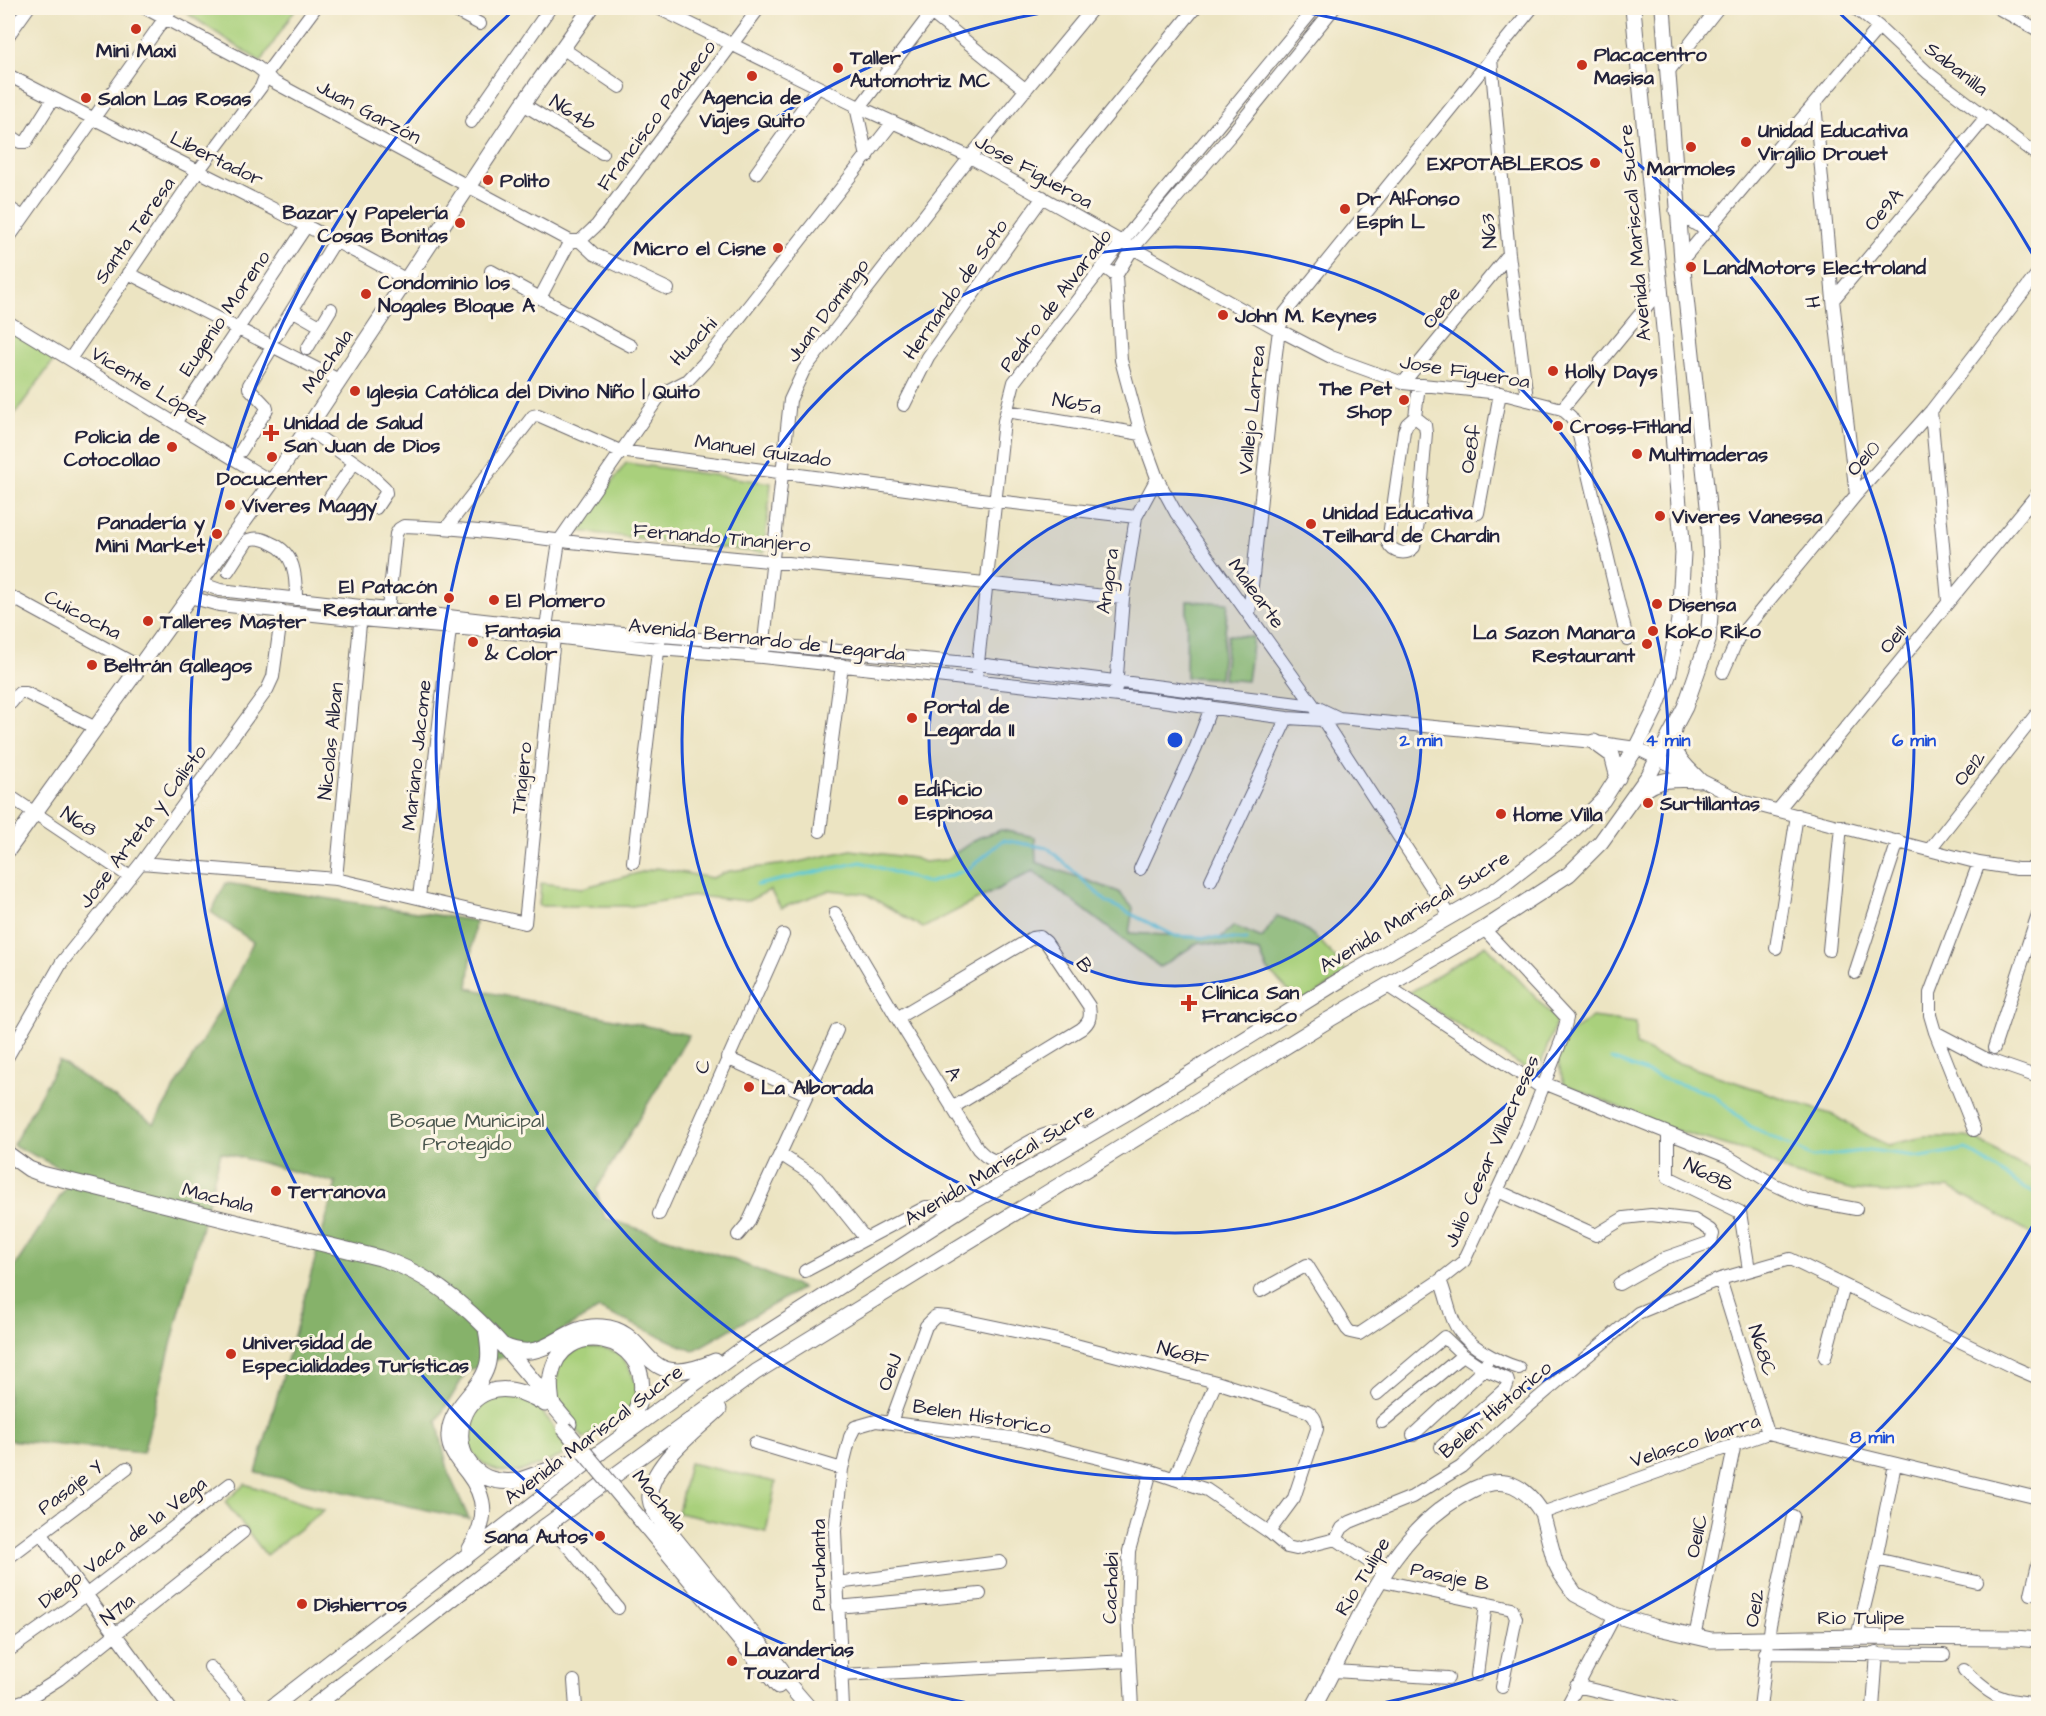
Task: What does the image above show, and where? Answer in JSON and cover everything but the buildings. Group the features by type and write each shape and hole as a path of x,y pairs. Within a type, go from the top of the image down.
{"main road":[{"name":"Machala","path":"8,850 272,482 523,104 591,8"},
{"name":"Avenida Mariscal Sucre","path":"271,1708 602,1451 745,1347 964,1207 1133,1109 1345,977 1509,881 1572,831 1603,800 1636,748 1655,710 1669,673 1679,620 1683,553 1633,8"},
{"path":"312,1708 593,1490 756,1372 1386,985 1484,929 1569,874 1601,842 1658,760 1687,702 1708,641 1712,591 1706,470 1694,385 1677,210 1663,8"},
{"path":"1677,210 1698,224 1712,225"},
{"path":"1665,339 1689,336"},
{"path":"1669,386 1694,385"},
{"path":"1675,726 1673,740 1676,754 1699,780"},
{"path":"1594,742 1612,755 1618,778"},
{"path":"1628,805 1646,789 1662,780 1699,780"},
{"name":"Machala","path":"8,1154 29,1169 42,1174 395,1263 419,1274 445,1290 482,1324 548,1404"},
{"name":"Machala","path":"482,1324 779,1681 795,1708"},
{"path":"467,1555 483,1521 482,1508 475,1484 454,1454 449,1438 453,1417 487,1368 489,1347 482,1324"},
{"path":"500,1343 514,1351 534,1351 582,1328 605,1327 628,1337 654,1364 683,1372 696,1369 745,1347"},
{"path":"602,1451 509,1482 490,1478 475,1468 463,1454 460,1435 463,1419 471,1404 484,1393 508,1389 523,1392 548,1404 551,1376 556,1360 574,1344 589,1339 614,1342 633,1358 641,1381 638,1405 622,1436"},
{"path":"756,1372 661,1465 653,1479 650,1501 653,1510 663,1524 777,1663 783,1673 779,1681"},
{"name":"Rio Tulipe","path":"1313,1708 1334,1671 1369,1597 1396,1554 1442,1507 1479,1486 1500,1482 1512,1484 1528,1493 1542,1513 1555,1562 1571,1590 1585,1601 1615,1615 1695,1637 1766,1646 1857,1637 2038,1640"},
{"path":"593,1490 602,1490 610,1494 709,1613 736,1637"},
{"name":"Machala","path":"646,1522 736,1637 809,1708"}],"street":[{"path":"8,36 28,8"},
{"name":"Juan Garzón","path":"145,8 257,67 272,81 575,241 594,254 668,289"},
{"path":"8,239 172,8"},
{"name":"Santa Teresa","path":"69,359 199,170 261,87 267,74 315,8"},
{"path":"450,8 480,24"},
{"path":"471,122 550,8"},
{"name":"Jose Figueroa","path":"658,8 859,107 970,157 1331,357 1403,384 1500,393 1562,409"},
{"name":"Francisco Pacheco","path":"540,298 575,241 597,225 759,8"},
{"name":"Juan Domingo","path":"763,650 790,400 804,370 970,157 1093,8"},
{"path":"1054,181 1195,8"},
{"name":"Pedro de Alvarado","path":"1116,276 1133,248 1229,137 1334,8"},
{"name":"Vallejo Larrea","path":"1249,615 1279,330 1285,313 1532,8"},
{"path":"1667,73 1718,8"},
{"name":"Sabanilla","path":"1855,8 1928,73 2038,156"},
{"path":"1998,8 2038,30"},
{"path":"867,157 857,111 930,9 1026,90"},
{"path":"1311,9 1323,21"},
{"name":"Pedro de Alvarado","path":"976,680 1004,421 1014,382 1122,242 1311,9"},
{"path":"1682,260 1879,27"},
{"path":"562,48 620,87"},
{"name":"N63","path":"1491,59 1509,254 1527,399"},
{"name":"Libertador","path":"8,75 307,225 407,280"},
{"path":"756,173 818,87"},
{"path":"8,134 20,142 26,142 54,99"},
{"name":"H","path":"1815,103 1833,300 1856,495"},
{"name":"N64b","path":"523,104 602,153"},
{"name":"Oe9A","path":"1833,300 1987,116"},
{"name":"Huachi","path":"546,627 559,541 620,451 661,394 688,380 704,363 893,122"},
{"name":"Hernando de Soto","path":"904,405 928,357 1043,197"},
{"path":"8,207 23,217"},
{"name":"Eugenio Moreno","path":"175,423 307,225"},
{"path":"240,451 267,409 249,385 335,241"},
{"name":"Oe8e","path":"1403,384 1509,254"},
{"path":"1103,266 1116,276"},
{"path":"491,271 631,346"},
{"path":"128,273 237,328 275,341 339,380"},
{"name":"Oe10","path":"1723,672 1738,638 1856,495 1931,411 2038,273"},
{"name":"Malearte","path":"1116,276 1121,360 1141,434 1157,478 1176,513 1314,706 1451,917"},
{"path":"1627,639 1577,427 1562,409 1660,290"},
{"path":"307,349 331,309"},
{"path":"292,310 320,326"},
{"name":"Vicente López","path":"8,322 272,482"},
{"path":"1415,417 1425,425 1426,433 1419,516 1414,547 1411,551 1400,553 1392,549 1388,543 1404,431 1407,424 1415,417 1419,385"},
{"name":"Oe8f","path":"1478,513 1500,393"},
{"name":"N65a","path":"1007,411 1141,434"},
{"path":"1931,411 1948,601"},
{"name":"Manuel Guizado","path":"447,527 533,416 543,416 620,451 996,501 1136,517"},
{"path":"306,428 385,488 386,493 376,508"},
{"path":"330,497 354,463"},
{"name":"Angora","path":"1115,696 1123,598 1136,517 1157,478"},
{"name":"Oe11","path":"1778,810 2038,493"},
{"name":"Fernando Tinanjero","path":"388,609 396,534 404,526 447,527 559,541 986,582 1123,598"},
{"path":"228,571 248,540 258,538 268,541 281,547 290,557 296,599"},
{"name":"Avenida Bernardo de Legarda","path":"200,583 220,590 388,609 450,622 554,637 658,649 763,650 978,664 1314,706 1340,718"},
{"name":"Cuicocha","path":"8,595 140,667"},
{"name":"Avenida Bernardo de Legarda","path":"190,597 219,605 361,620 546,627 660,636 763,650 842,665 1211,707 1287,718 1323,720 1340,718 1636,748 1745,802 1979,863 2018,869 2038,869"},
{"name":"Nicolas Alban","path":"336,879 362,606"},
{"name":"Jose Arteta y Calisto","path":"8,1056 62,962 141,863 267,690 273,677 282,611"},
{"name":"Mariano Jacome","path":"419,898 450,622"},
{"path":"633,862 660,636"},
{"name":"Tinajero","path":"419,898 525,923 554,637"},
{"path":"820,831 842,665"},
{"path":"11,703 19,693 26,693 96,728"},
{"path":"1140,869 1196,747 1211,707"},
{"name":"Oe12","path":"1930,849 2038,712"},
{"path":"1211,880 1287,718"},
{"name":"N68","path":"8,795 33,814 130,877"},
{"path":"1776,948 1797,815"},
{"path":"1829,950 1841,826"},
{"path":"1855,973 1899,841"},
{"path":"141,863 336,879 419,898"},
{"path":"1974,1130 1935,1032 1930,1015 1930,993 1979,863"},
{"name":"A","path":"835,913 978,1149 991,1160 998,1161 1051,1131 1071,1130 1088,1135"},
{"path":"1994,1048 2038,914"},
{"name":"Julio Cesar Villacreses","path":"1260,1290 1307,1265 1347,1329 1359,1335 1464,1261 1498,1191 1543,1086 1562,1039 1567,1018 1484,929"},
{"name":"C","path":"659,1214 783,935"},
{"name":"B","path":"897,1018 1032,938 1040,937 1046,942 1089,1006 1091,1015 1088,1023 1081,1029 952,1108"},
{"path":"1386,985 1543,1086 1728,1157 1773,1184 1807,1200 1856,1209"},
{"path":"738,1235 748,1223 837,1030"},
{"path":"1935,1032 1986,1059 2038,1077"},
{"path":"727,1058 807,1094"},
{"name":"N68B","path":"1668,1133 1668,1177 1740,1212 1749,1270"},
{"path":"780,1154 817,1178 865,1238"},
{"path":"1498,1191 1596,1235 1624,1218 1651,1215 1694,1220 1713,1234 1711,1242 1665,1258 1619,1284"},
{"path":"805,1271 927,1207 964,1207"},
{"name":"Belen Historico","path":"858,1425 876,1420 1021,1439 1151,1472 1207,1490 1287,1547 1296,1549 1336,1539 1342,1528 1350,1522 1412,1497 1461,1467 1638,1313 1720,1279 1790,1259 2038,1378"},
{"name":"N68C","path":"1720,1279 1768,1433"},
{"path":"1440,1280 1454,1323 1487,1363 1507,1378 1508,1386 1442,1447"},
{"path":"1825,1357 1844,1286"},
{"name":"N68F","path":"923,1335 931,1319 936,1316 948,1317 1053,1339 1216,1382 1307,1411 1315,1418 1317,1429 1294,1498 1269,1532"},
{"name":"Oe1J","path":"891,1422 923,1335"},
{"path":"1377,1394 1444,1337 1464,1355 1487,1363 1519,1368"},
{"path":"1382,1422 1464,1355"},
{"path":"1413,1435 1487,1363"},
{"path":"1174,1479 1216,1382"},
{"name":"Puruhanta","path":"843,1708 835,1531 842,1469 850,1437 858,1425"},
{"name":"Velasco Ibarra","path":"1542,1513 1768,1433 2038,1498"},
{"path":"755,1443 842,1469"},
{"name":"Oe11C","path":"1695,1637 1735,1443"},
{"path":"1857,1637 1876,1559 1894,1464"},
{"name":"Pasaje Y","path":"8,1558 127,1468"},
{"name":"Cachabi","path":"1132,1708 1127,1612 1129,1551 1151,1472"},
{"name":"Diego Vaca de la Vega","path":"8,1651 230,1484"},
{"name":"Oe12","path":"1760,1708 1766,1646 1793,1516"},
{"path":"547,1525 572,1551 618,1608"},
{"name":"N71a","path":"8,1706 26,1700 59,1679 243,1532"},
{"path":"40,1533 170,1708"},
{"path":"1336,1539 1382,1576"},
{"path":"1876,1559 1977,1582"},
{"path":"837,1582 1000,1562"},
{"path":"2031,1594 2038,1564"},
{"name":"Pasaje B","path":"1382,1576 1512,1609 1516,1618 1502,1687"},
{"path":"837,1607 980,1594"},
{"path":"1477,1675 1486,1604"},
{"path":"1566,1708 1615,1615"},
{"path":"1766,1646 1944,1655"},
{"path":"1873,1708 1877,1653"},
{"path":"841,1675 1129,1661"},
{"path":"210,1667 245,1708"},
{"path":"1964,1670 1990,1694 1998,1698 2038,1704"},
{"path":"1334,1671 1448,1677"},
{"path":"574,1681 576,1708"},
{"path":"1576,1686 1672,1708"}],"green space":[{"path":"193,8 296,8 261,62 188,14"},
{"path":"8,329 55,359 8,423"},
{"path":"626,463 771,483 764,553 576,531"},
{"path":"1187,601 1228,603 1220,678 1186,677"},
{"path":"1228,635 1253,637 1247,681 1223,679"},
{"path":"1001,830 1035,837 1036,862 1119,892 1133,908 1129,933 1220,938 1234,926 1262,938 1277,916 1309,931 1325,946 1347,973 1301,1004 1267,969 1260,952 1199,942 1160,967 1033,871 923,928 866,894 830,890 781,908 770,890 748,901 695,896 632,906 539,906 541,883 582,888 657,868 712,878 729,871 794,863 851,850 914,858 924,862 945,860 978,838"},
{"name":"Bosque Municipal Protegido","path":"226,883 475,921 468,988 689,1035 596,1190 605,1218 729,1258 802,1288 693,1351 599,1309 541,1343 467,1371 437,1421 449,1474 469,1519 256,1473 336,1183 221,1152 143,1453 8,1440 8,1277 74,1175 13,1145 59,1061 154,1124 223,1005 253,942 211,912"},
{"path":"1486,945 1557,1020 1539,1069 1534,1074 1409,993"},
{"path":"1592,1017 1636,1023 1636,1045 1658,1056 1836,1116 1866,1135 1888,1145 1924,1137 1977,1139 2010,1160 2038,1173 2038,1237 1949,1187 1903,1193 1853,1190 1789,1173 1756,1154 1668,1128 1564,1084 1557,1059 1569,1034"},
{"path":"583,1347 606,1349 620,1355 638,1388 630,1410 584,1439 555,1396 559,1363 570,1353"},
{"path":"498,1394 533,1401 548,1419 569,1453 536,1467 516,1472 500,1471 485,1465 474,1454 467,1439 469,1422 472,1412"},
{"path":"689,1463 776,1482 766,1532 678,1513"},
{"path":"245,1484 324,1510 266,1555 225,1502"}],"waterway":[{"path":"757,885 861,862 928,883 969,869 1003,840 1048,848 1107,902 1175,936 1247,940"},
{"path":"1611,1059 1712,1094 1750,1126 1813,1157 1870,1150 1922,1157 1966,1149 2038,1195"}],"place":[{"name":"Mini Maxi","path":"136,29"},
{"name":"Placacentro Masisa","path":"1582,65"},
{"name":"Taller Automotriz MC","path":"838,68"},
{"name":"Agencia de Viajes Quito","path":"752,76"},
{"name":"Salon Las Rosas","path":"86,98"},
{"name":"Unidad Educativa Virgilio Drouet","path":"1746,142"},
{"name":"Marmoles","path":"1691,147"},
{"name":"EXPOTABLEROS","path":"1595,163"},
{"name":"Polito","path":"488,180"},
{"name":"Dr Alfonso Espín L","path":"1345,209"},
{"name":"Bazar y Papelería Cosas Bonitas","path":"460,223"},
{"name":"Micro el Cisne","path":"778,248"},
{"name":"LandMotors Electroland","path":"1691,267"},
{"name":"Condominio los Nogales Bloque A","path":"366,294"},
{"name":"John M. Keynes","path":"1223,315"},
{"name":"Holly Days","path":"1553,371"},
{"name":"Iglesia Católica del Divino Niño | Quito","path":"355,391"},
{"name":"The Pet Shop","path":"1404,400"},
{"name":"Cross-Fitland","path":"1558,426"},
{"name":"Unidad de Salud San Juan de Dios","path":"271,433"},
{"name":"Policia de Cotocollao","path":"172,447"},
{"name":"Multimaderas","path":"1637,454"},
{"name":"Docucenter","path":"272,457"},
{"name":"Víveres Maggy","path":"230,505"},
{"name":"Viveres Vanessa","path":"1660,516"},
{"name":"Unidad Educativa Teilhard de Chardin","path":"1311,524"},
{"name":"Panadería y Mini Market","path":"217,534"},
{"name":"El Patacón Restaurante","path":"449,598"},
{"name":"El Plomero","path":"494,600"},
{"name":"Disensa","path":"1657,604"},
{"name":"Talleres Master","path":"148,621"},
{"name":"Koko Riko","path":"1653,631"},
{"name":"Fantasia & Color","path":"473,642"},
{"name":"La Sazon Manara Restaurant","path":"1647,644"},
{"name":"Beltrán Gallegos","path":"92,665"},
{"name":"Portal de Legarda II","path":"912,718"},
{"name":"Edificio Espinosa","path":"903,800"},
{"name":"Surtillantas","path":"1648,803"},
{"name":"Home Villa","path":"1501,814"},
{"name":"Clínica San Francisco","path":"1189,1003"},
{"name":"La Alborada","path":"749,1087"},
{"name":"Terranova","path":"276,1191"},
{"name":"Universidad de Especialidades Turísticas","path":"231,1354"},
{"name":"Sana Autos","path":"600,1536"},
{"name":"Dishierros","path":"302,1604"},
{"name":"Lavanderias Touzard","path":"732,1661"}]}
